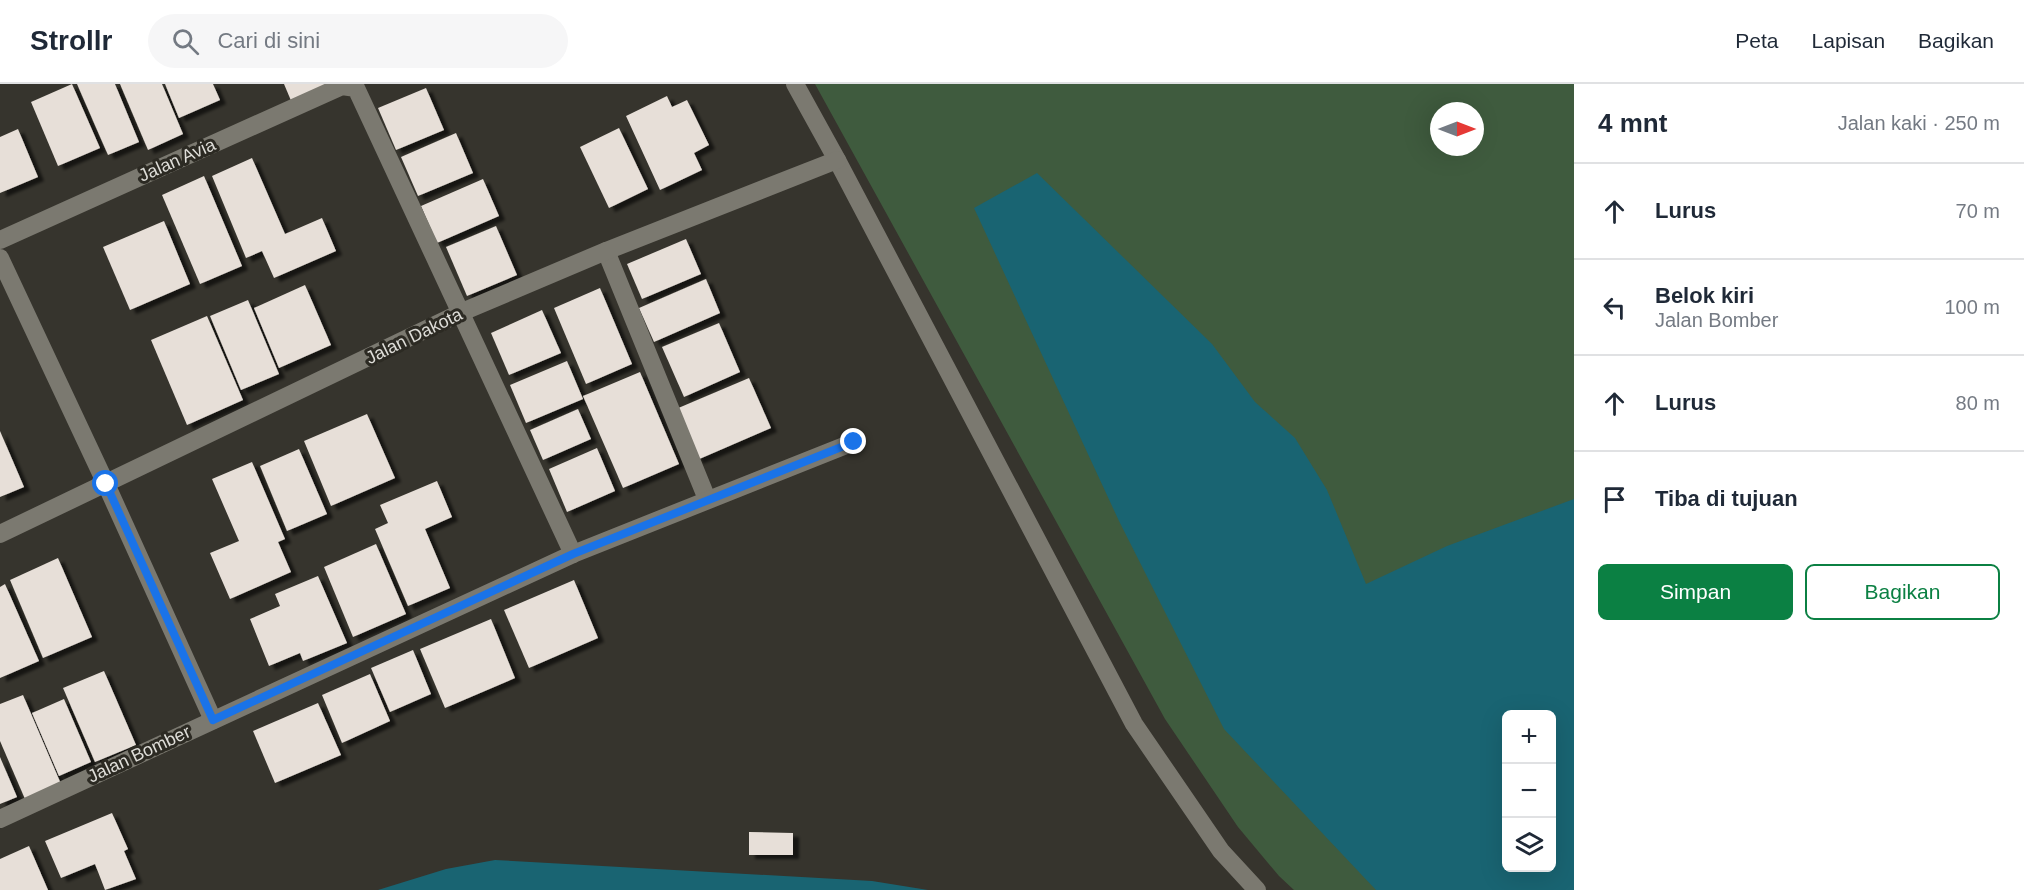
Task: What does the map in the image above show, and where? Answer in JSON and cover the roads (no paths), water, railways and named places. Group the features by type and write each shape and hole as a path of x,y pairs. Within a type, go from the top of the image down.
{"lane":[{"path":"795,84 1134,724 1221,851 1257,890"},
{"name":"Jalan Avia","path":"0,240 342,86 356,88 462,312"},
{"name":"Jalan Dakota","path":"0,534 462,312 606,251 837,160"},
{"path":"606,251 707,499"},
{"path":"0,258 213,720"},
{"path":"462,312 573,554"},
{"name":"Jalan Bomber","path":"0,819 573,554 854,442"}],"water":[{"path":"1037,173 1212,344 1255,402 1295,438 1327,490 1366,584 1447,546 1574,499 1574,890 1376,890 1224,729 1119,521 974,208"},
{"path":"495,860 872,881 928,890 378,890 446,869"}]}
